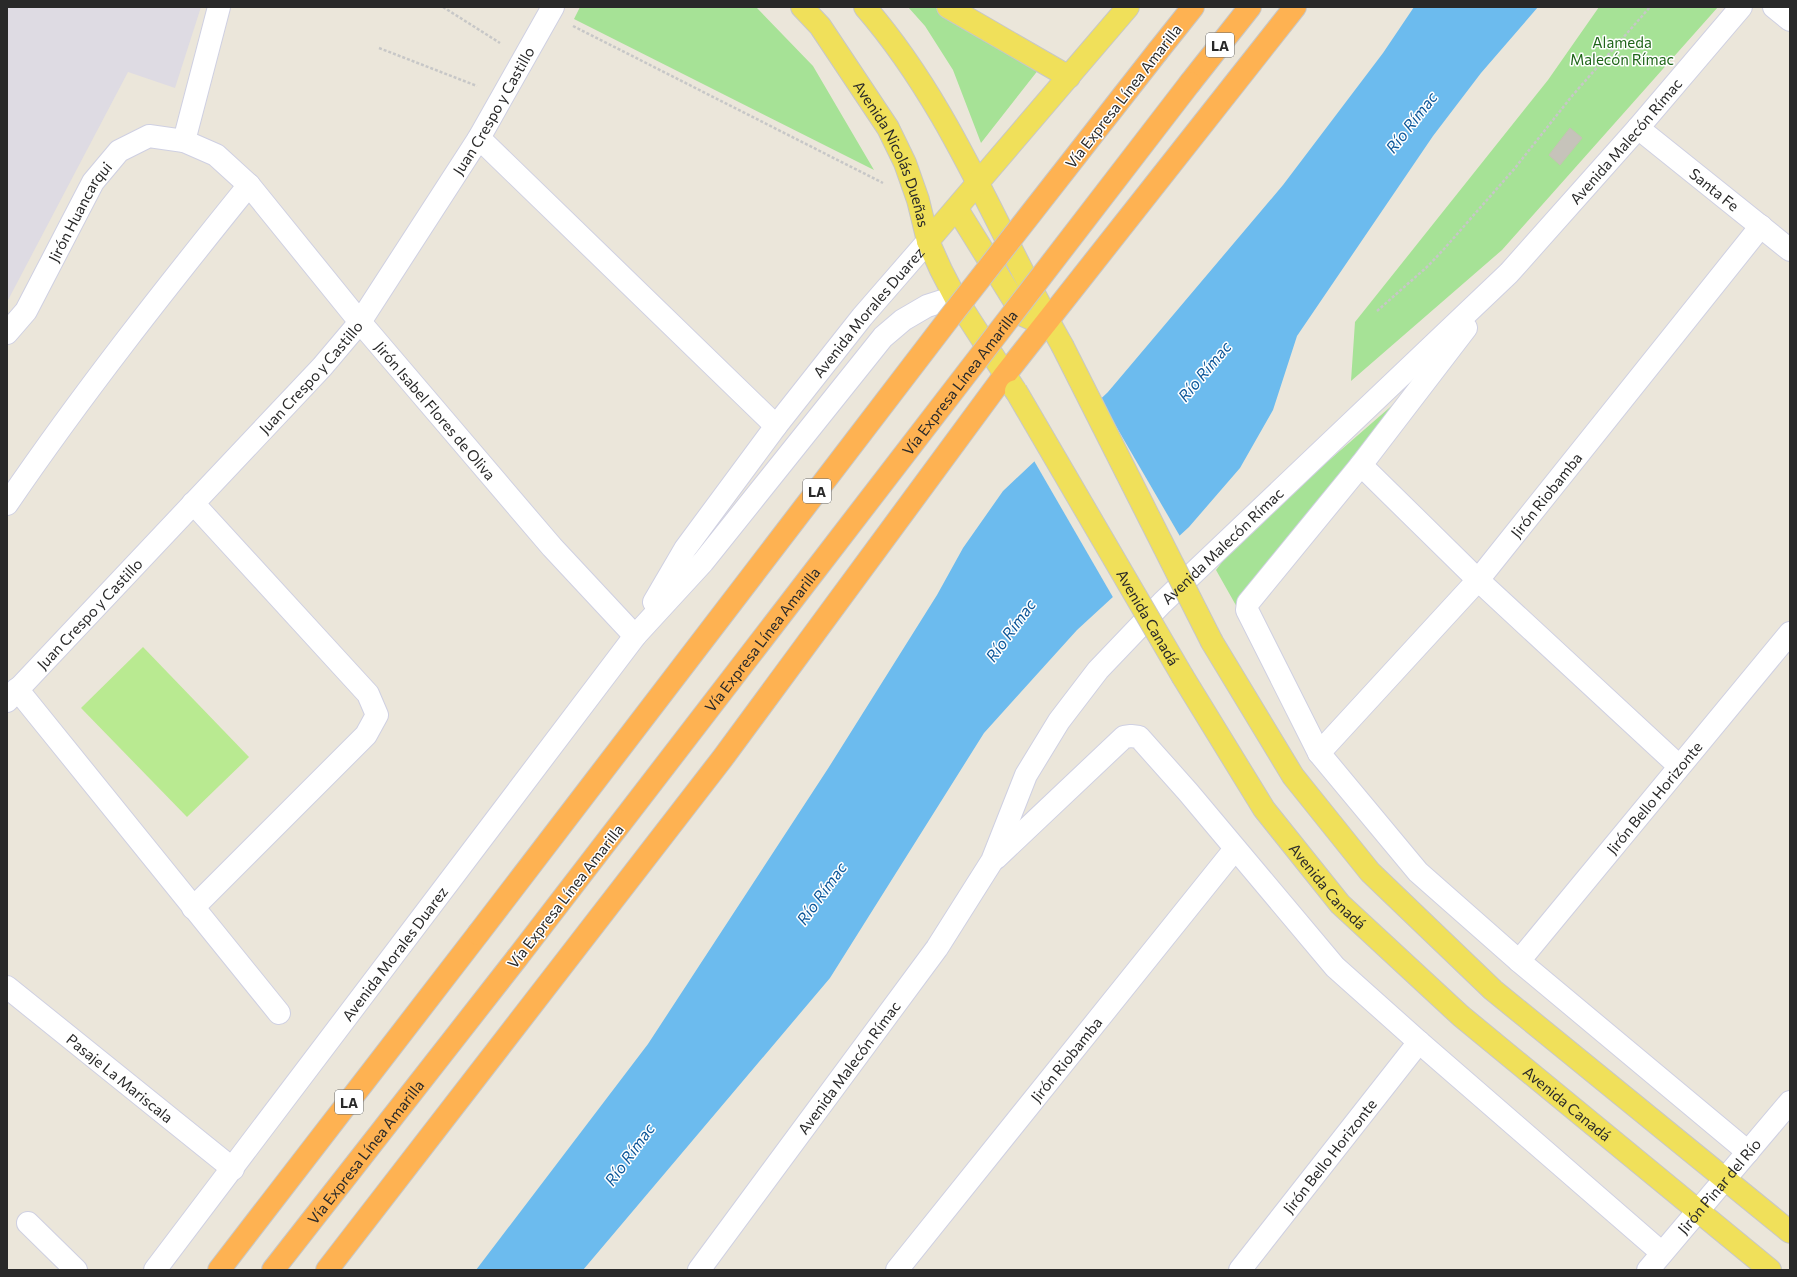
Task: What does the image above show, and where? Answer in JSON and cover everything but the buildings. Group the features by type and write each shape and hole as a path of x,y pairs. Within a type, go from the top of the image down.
{"highway":[{"name":"Vía Expresa Línea Amarilla","path":"218,1270 478,934 936,336 1194,7"},
{"name":"Vía Expresa Línea Amarilla","path":"273,1270 517,958 1250,7"},
{"path":"327,1270 1010,383 1048,321 1295,7"}],"main road":[{"name":"Avenida Nicolás Dueñas","path":"802,7 820,26 888,128 905,163 918,200 928,241 955,298 1010,383"},
{"path":"865,7 885,30 929,94 979,183 1212,642 1293,776 1370,872 1493,990 1790,1232"},
{"path":"948,7 1070,77"},
{"name":"Avenida Morales Duarez","path":"928,241 1070,77 1128,7"},
{"path":"957,209 1023,315 1034,320 1048,321"},
{"name":"Avenida Canadá","path":"1010,383 1183,677 1264,809 1340,904 1461,1016 1770,1270"}],"street":[{"path":"184,141 219,7"},
{"name":"Avenida Malecón Rímac","path":"1319,753 1250,617 1247,610 1248,603 1361,465 1508,273 1638,128 1741,7"},
{"path":"1774,7 1790,20"},
{"name":"Juan Crespo y Castillo","path":"12,695 322,367 360,322 479,138 552,10"},
{"name":"Santa Fe","path":"1638,128 1790,250"},
{"name":"Jirón Huancarqui","path":"7,333 26,311 93,182 119,151 149,136 184,141"},
{"path":"479,138 776,426"},
{"name":"Jirón Isabel Flores de Oliva","path":"184,141 216,155 250,185 360,322 552,547 634,636"},
{"path":"7,504 50,440 197,250 250,185"},
{"name":"Jirón Riobamba","path":"1319,753 1478,580 1761,226"},
{"name":"Avenida Morales Duarez","path":"634,636 685,548 776,426 862,317 928,241"},
{"name":"Avenida Malecón Rímac","path":"709,1266 937,948 992,861 1026,775 1059,720 1098,670 1162,603 1508,273"},
{"name":"Avenida Morales Duarez","path":"155,1270 233,1169 634,636 703,562 883,337 903,320 927,306 955,298"},
{"path":"1361,465 1478,580 1680,766"},
{"path":"193,503 368,694 377,715 366,735 193,908"},
{"name":"Jirón Bello Horizonte","path":"1519,962 1790,633"},
{"path":"12,695 193,908 279,1013"},
{"name":"Avenida Malecón Rímac","path":"992,861 1124,737 1132,736 1139,737 1188,792 1235,849"},
{"path":"1319,753 1418,872 1519,962 1748,1152"},
{"path":"1235,849 1334,967 1662,1253"},
{"name":"Jirón Riobamba","path":"897,1270 1235,849"},
{"name":"Pasaje La Mariscala","path":"7,987 233,1169"},
{"name":"Jirón Bello Horizonte","path":"1240,1270 1419,1042"},
{"name":"Jirón Pinar del Río","path":"1648,1270 1790,1102"},
{"path":"28,1223 76,1270"}],"path":[{"path":"443,7 525,58"},
{"path":"1377,311 1428,266 1444,249 1515,168 1572,96 1650,7"},
{"path":"552,10 918,200"},
{"path":"379,48 503,96"}],"shaded area":[{"path":"7,7 201,7 175,88 128,72 7,302"}],"green space":[{"path":"580,7 756,7 813,66 874,170 574,19"},
{"path":"908,7 936,7 1039,69 981,143 953,70 925,26"},
{"name":"Alameda Malecón Rímac","path":"1599,7 1718,7 1502,250 1351,381 1355,322 1548,80"},
{"path":"1396,402 1238,609 1216,570 1241,537"},
{"path":"143,647 249,757 187,817 81,708"}],"water":[{"name":"Río Rímac","path":"1414,7 1538,7 1481,73 1433,136 1297,336 1273,410 1240,468 1189,527 1077,630 984,733 830,978 583,1270 476,1270 648,1044 829,767 937,595 963,548 1003,491 1108,392 1283,185 1383,53"}],"pier":[{"path":"1099,397 1181,538 1114,599 1033,459"}]}
